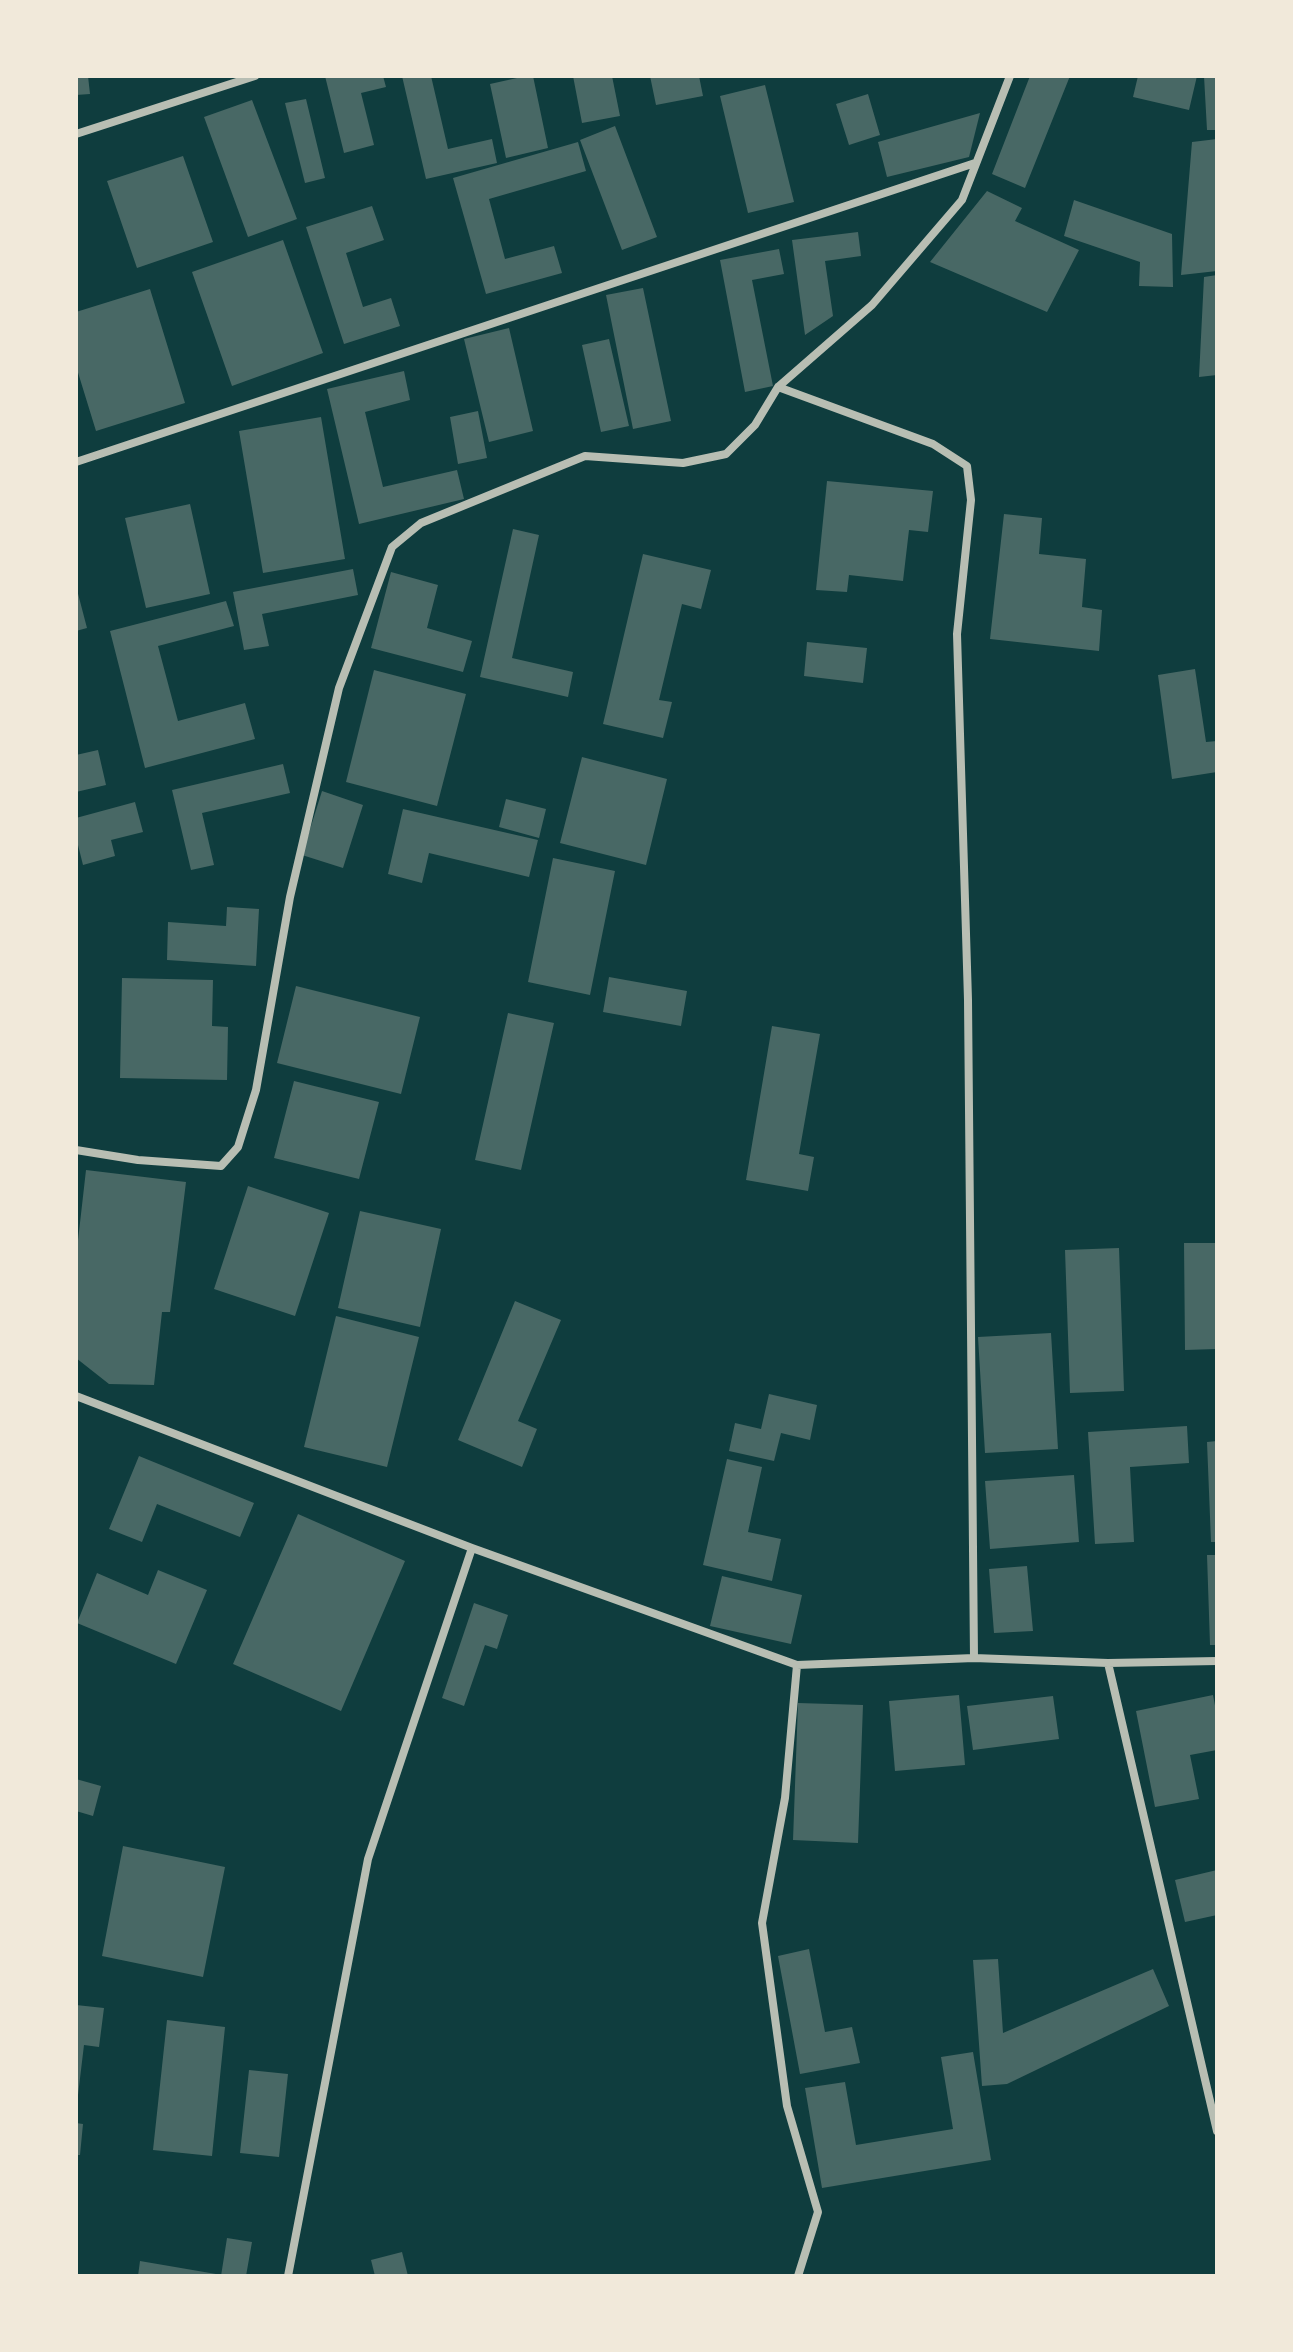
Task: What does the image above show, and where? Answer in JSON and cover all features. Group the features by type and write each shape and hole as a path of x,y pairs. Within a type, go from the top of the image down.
{"street":[{"path":"76,134 255,76"},
{"path":"76,1150 138,1160 221,1166 238,1147 256,1090 290,897 339,688 392,547 421,523 585,456 683,463 726,454 755,425 778,387 872,305 962,200 1010,76"},
{"path":"76,462 975,163"},
{"path":"778,387 933,444 967,466 971,500 957,634 968,1000 974,1658"},
{"path":"76,1396 472,1548 797,1665 974,1658 1108,1663 1217,1661"},
{"path":"288,2276 368,1859 472,1548"},
{"path":"1108,1663 1217,2131"},
{"path":"797,1665 785,1798 762,1923 787,2106 818,2212 798,2276"}],"building":[{"path":"76,76 88,76 90,94 76,95"},
{"path":"325,76 383,76 386,87 361,93 374,145 344,153"},
{"path":"402,76 431,76 448,149 492,139 497,163 426,179"},
{"path":"533,76 548,148 506,158 490,84"},
{"path":"573,76 612,76 620,116 582,123"},
{"path":"650,76 699,76 703,96 656,105"},
{"path":"1030,76 1070,76 1025,188 992,174"},
{"path":"1138,76 1197,76 1189,110 1133,97"},
{"path":"1204,76 1217,76 1217,130 1207,130"},
{"path":"765,85 794,202 748,213 720,96"},
{"path":"868,94 880,135 849,145 836,104"},
{"path":"306,99 325,178 305,183 285,103"},
{"path":"252,100 297,219 248,237 204,117"},
{"path":"980,113 969,157 887,177 878,142"},
{"path":"615,126 657,237 622,250 580,140"},
{"path":"1217,139 1217,271 1181,275 1192,142"},
{"path":"578,142 586,171 489,199 505,259 554,246 562,273 486,294 453,178"},
{"path":"183,156 213,242 137,268 107,181"},
{"path":"987,191 1022,208 1015,221 1079,250 1047,312 930,262"},
{"path":"1074,200 1172,234 1173,287 1139,286 1140,262 1064,236"},
{"path":"372,206 384,240 346,253 363,307 391,298 400,326 344,344 306,227"},
{"path":"858,232 861,256 825,261 833,316 805,335 792,240"},
{"path":"283,240 323,353 232,386 192,272"},
{"path":"779,249 784,274 752,280 773,386 745,392 720,260"},
{"path":"1217,275 1217,375 1199,377 1204,277"},
{"path":"643,288 671,421 633,429 606,295"},
{"path":"150,289 185,403 96,431 76,366 76,312"},
{"path":"509,328 533,431 489,442 464,339"},
{"path":"609,339 629,426 601,432 582,345"},
{"path":"404,371 410,400 365,412 383,487 457,470 464,499 359,524 327,389"},
{"path":"478,411 487,458 458,464 450,417"},
{"path":"321,417 345,559 263,573 239,431"},
{"path":"827,481 933,491 928,532 909,530 903,581 849,575 847,592 816,590"},
{"path":"190,504 210,594 146,608 125,518"},
{"path":"1004,514 1042,518 1039,554 1086,559 1082,607 1102,610 1099,651 990,639"},
{"path":"513,529 539,535 512,658 573,672 568,697 480,677"},
{"path":"643,554 711,570 701,609 682,604 659,700 672,702 663,738 603,724"},
{"path":"353,569 358,595 262,614 269,646 244,650 233,592"},
{"path":"391,572 438,585 427,628 472,641 463,672 371,648"},
{"path":"76,586 87,628 76,631"},
{"path":"226,601 234,626 158,646 178,721 245,703 255,739 145,768 110,631"},
{"path":"807,642 867,648 863,683 804,676"},
{"path":"1195,669 1206,742 1217,741 1217,772 1172,779 1158,675"},
{"path":"374,670 466,694 437,806 346,782"},
{"path":"98,750 106,785 76,792 76,755"},
{"path":"582,757 667,779 646,865 560,843"},
{"path":"283,764 290,793 202,813 214,865 191,870 172,790"},
{"path":"322,791 363,805 343,868 302,855"},
{"path":"506,799 546,809 539,838 499,827"},
{"path":"135,802 143,832 111,840 115,856 83,865 76,837 76,818"},
{"path":"403,809 538,840 529,877 429,853 422,883 388,874"},
{"path":"553,858 615,871 590,995 528,982"},
{"path":"227,907 259,909 256,966 167,960 168,922 226,926"},
{"path":"609,977 687,991 681,1026 603,1012"},
{"path":"122,978 213,980 212,1026 228,1027 227,1080 120,1078"},
{"path":"296,986 420,1017 401,1094 277,1063"},
{"path":"508,1013 554,1023 521,1170 475,1160"},
{"path":"772,1026 820,1034 799,1154 814,1157 808,1191 746,1180"},
{"path":"294,1081 379,1102 359,1179 274,1158"},
{"path":"86,1170 186,1182 170,1312 162,1312 154,1385 109,1384 76,1358 76,1258"},
{"path":"248,1186 329,1213 295,1316 214,1289"},
{"path":"360,1211 441,1229 420,1327 338,1308"},
{"path":"1184,1243 1217,1243 1217,1349 1185,1350"},
{"path":"1119,1248 1124,1391 1070,1393 1065,1250"},
{"path":"515,1301 561,1320 518,1421 537,1429 522,1467 458,1440"},
{"path":"336,1316 419,1337 387,1467 304,1447"},
{"path":"1051,1333 1058,1449 985,1453 978,1337"},
{"path":"769,1394 817,1405 810,1440 781,1433 774,1461 729,1451 735,1423 761,1429"},
{"path":"1187,1426 1189,1463 1130,1467 1134,1542 1095,1544 1088,1432"},
{"path":"1217,1441 1217,1542 1211,1542 1207,1442"},
{"path":"139,1456 254,1503 240,1537 157,1504 142,1542 109,1529"},
{"path":"727,1459 762,1467 748,1532 781,1539 772,1581 703,1565"},
{"path":"1074,1475 1079,1542 990,1549 985,1481"},
{"path":"298,1514 405,1561 341,1711 233,1664"},
{"path":"1207,1555 1217,1555 1217,1645 1210,1645"},
{"path":"1027,1566 1033,1631 994,1633 989,1569"},
{"path":"158,1570 207,1590 176,1664 77,1623 97,1573 148,1595"},
{"path":"722,1576 802,1595 791,1644 710,1626"},
{"path":"474,1603 508,1615 497,1649 485,1645 464,1706 442,1698"},
{"path":"959,1695 965,1765 895,1771 889,1701"},
{"path":"1213,1695 1217,1716 1217,1750 1190,1755 1199,1799 1155,1807 1136,1711"},
{"path":"1053,1696 1059,1739 973,1750 967,1706"},
{"path":"798,1703 863,1705 858,1843 793,1840"},
{"path":"76,1779 101,1786 93,1816 76,1811"},
{"path":"123,1846 225,1867 203,1977 102,1956"},
{"path":"1217,1870 1217,1915 1185,1922 1175,1880"},
{"path":"809,1949 825,2032 852,2027 860,2063 800,2074 778,1956"},
{"path":"998,1959 1003,2033 1153,1969 1169,2006 1007,2084 982,2086 973,1960"},
{"path":"76,2005 104,2008 99,2047 84,2045 78,2095"},
{"path":"167,2020 225,2027 212,2156 153,2150"},
{"path":"973,2052 991,2160 822,2188 805,2088 845,2082 856,2145 953,2129 941,2057"},
{"path":"249,2070 288,2074 279,2157 240,2153"},
{"path":"76,2123 83,2124 80,2155 76,2155"},
{"path":"227,2238 252,2242 246,2276 221,2276"},
{"path":"402,2252 408,2276 375,2276 371,2260"},
{"path":"140,2261 216,2274 216,2276 138,2276"}]}
